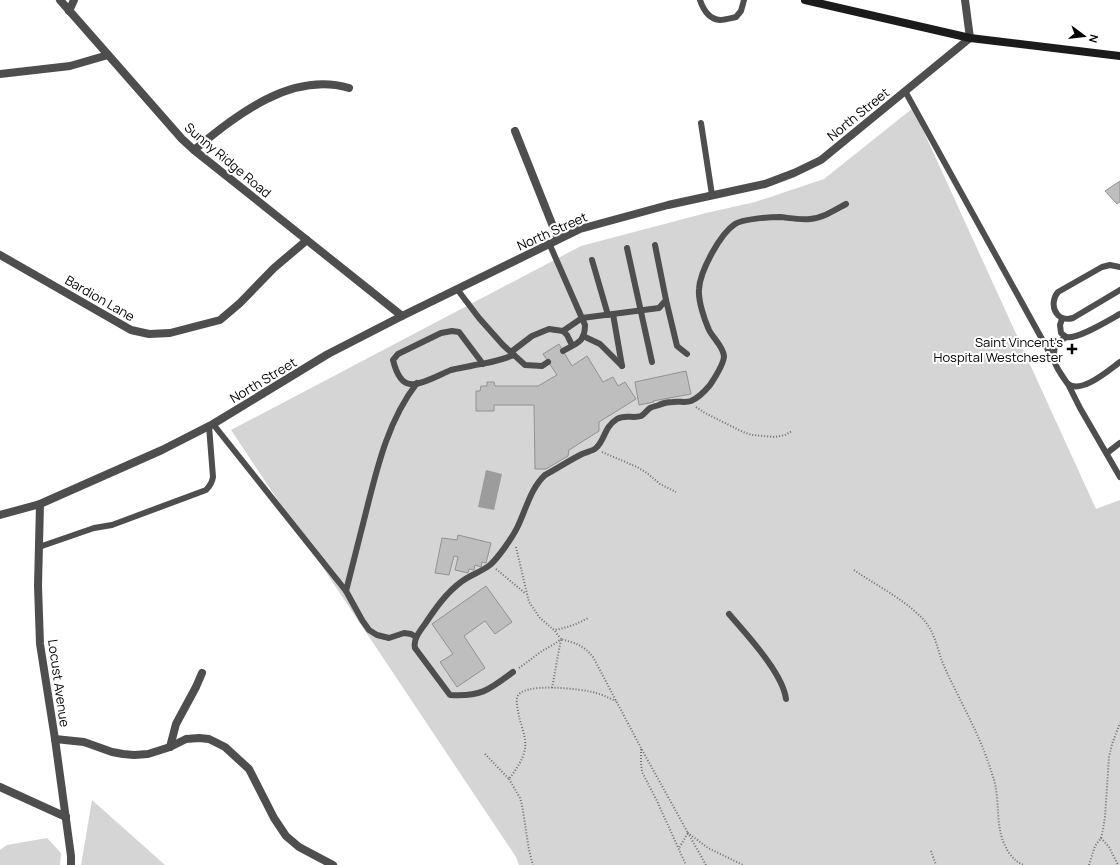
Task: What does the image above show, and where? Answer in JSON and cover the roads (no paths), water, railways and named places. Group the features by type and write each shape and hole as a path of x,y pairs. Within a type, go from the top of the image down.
{"main road":[{"path":"805,0 970,38 1120,56"}],"street":[{"name":"Sunny Ridge Road","path":"60,0 182,139 402,316"},
{"path":"69,11 74,0"},
{"path":"965,0 970,38"},
{"name":"North Street","path":"0,515 40,504 162,450 211,425 328,354 549,243 580,229 668,205 765,184 794,173 821,160 970,38"},
{"path":"0,74 70,66 108,55"},
{"path":"194,150 240,115 283,92 315,84 338,85 349,88"},
{"path":"515,131 558,239"},
{"name":"Bardion Lane","path":"0,255 131,330 149,334 170,333 220,320 240,303 274,268 307,240"},
{"name":"Locust Avenue","path":"40,504 38,592 39,633 66,817 71,865"},
{"path":"170,747 176,724 202,673"},
{"path":"55,739 84,742 123,754 148,754 170,747 186,739 209,739 225,747 249,768 274,818 286,836 299,847 333,865"},
{"path":"0,787 66,817"}],"lane":[{"path":"700,0 703,9 713,18 719,20 736,17 741,11 744,0"},
{"path":"905,91 1053,359 1057,369 1068,384 1080,408 1120,477"},
{"path":"701,123 712,195"},
{"path":"513,672 479,694 463,696 450,695 415,648 414,643 416,637 434,611 448,594 469,576 490,565 517,528 527,503 540,479 560,466 596,448 610,424 617,419 624,416 641,416 650,408 658,405 672,402 692,401 710,386 724,357 723,350 713,338 709,329 699,300 698,290 702,272 722,237 736,223 743,221 780,217 802,220 812,219 831,213 846,204"},
{"path":"549,243 585,325 583,336 580,341 563,351"},
{"path":"655,245 666,300 678,346 687,354"},
{"path":"627,248 652,362"},
{"path":"583,336 600,344 622,366 610,315 592,260"},
{"path":"1120,267 1110,265 1102,266 1058,292 1054,296 1053,306 1058,315 1062,319 1067,320 1073,318 1120,290"},
{"path":"457,289 479,318 503,345 525,365 542,366 548,362"},
{"path":"563,331 582,318 659,308 666,300"},
{"path":"1053,359 1055,345 1066,337 1081,334 1120,314"},
{"path":"1062,319 1060,325 1061,333 1066,337"},
{"path":"483,364 459,332 452,331 440,333 398,354 393,360 402,380 410,384 422,382 452,370 483,364 496,361 513,354 532,336 549,329 563,331 567,334 572,345"},
{"path":"1068,384 1077,387 1084,386 1120,362"},
{"path":"346,591 373,485 389,432 404,401 417,383"},
{"path":"211,425 346,591 369,630 377,635 389,638 404,633 411,634 416,637"},
{"path":"39,547 94,528 112,525 206,490 210,486 213,477 211,425"},
{"path":"1107,454 1120,443"},
{"path":"729,614 762,654 781,681 786,699"}],"place":[{"name":"Saint Vincent's Hospital Westchester","path":"1072,349"}]}
